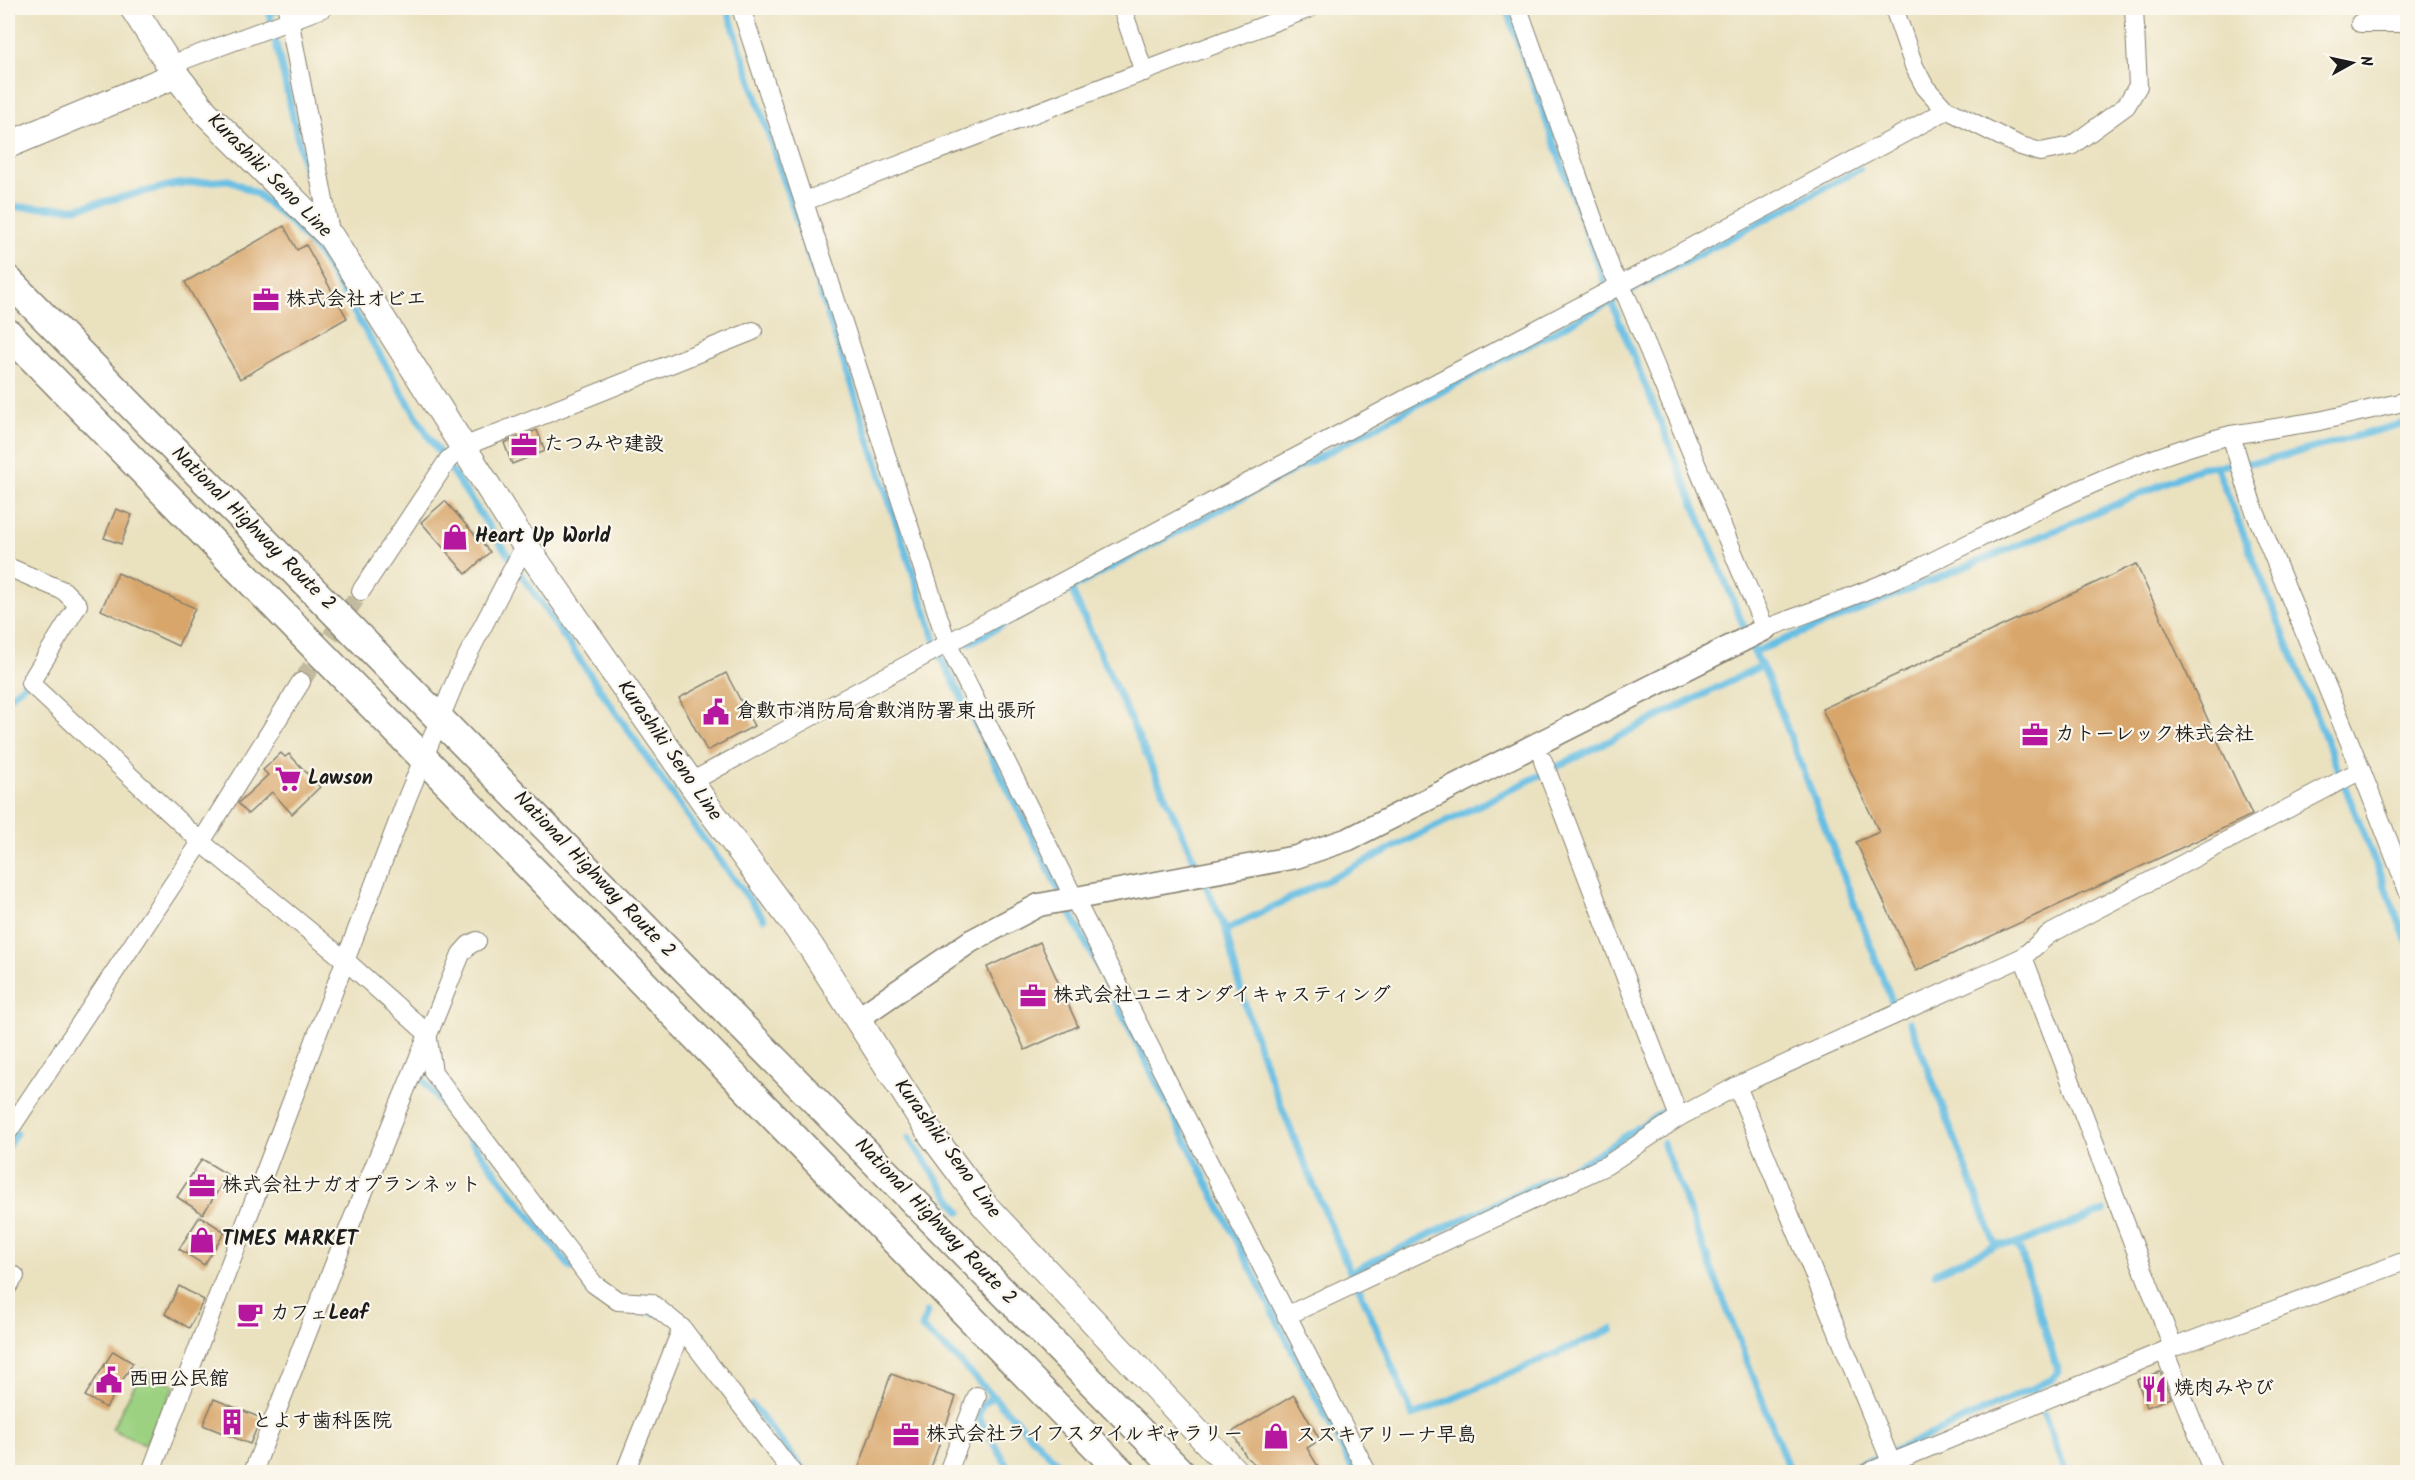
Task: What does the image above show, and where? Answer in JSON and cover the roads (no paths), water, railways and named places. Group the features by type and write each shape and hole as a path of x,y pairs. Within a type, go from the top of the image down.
{"highway":[{"name":"National Highway Route 2","path":"8,280 1180,1473"},
{"name":"National Highway Route 2","path":"8,333 1121,1473"}],"main road":[{"name":"Kurashiki Seno Line","path":"133,8 173,70 205,112 332,237 450,460 523,550 811,947 931,1134 985,1206 1235,1473"},
{"path":"8,145 173,70"}],"street":[{"path":"173,70 282,18 323,8"},
{"path":"741,8 805,201 941,646 1074,898 1367,1473"},
{"path":"1122,8 1144,72"},
{"path":"805,201 1310,8"},
{"path":"1518,8 1618,292 1765,629"},
{"path":"1894,8 1914,66 1925,87 1947,110 2018,145 2040,152 2072,146 2126,106 2138,86 2134,8"},
{"path":"282,18 332,237"},
{"path":"2360,23 2408,23"},
{"path":"691,782 941,646 1618,292 1947,110"},
{"path":"362,591 450,460 753,332"},
{"path":"857,1019 971,941 1039,905 1296,857 1349,840 1765,629 1903,575 2010,521 2154,458 2231,435 2319,421 2408,401"},
{"path":"2231,435 2239,466 2357,772 2408,891"},
{"path":"151,1473 424,758 460,670 523,550"},
{"path":"8,567 64,591 78,606 30,683 198,847 346,961 427,1033 433,1072 594,1284 618,1301 651,1303 680,1326 792,1473"},
{"path":"8,1132 198,847 301,682"},
{"path":"1546,767 1676,1109"},
{"path":"1286,1316 1607,1165 1676,1109 1737,1086 2023,957 2048,935 2357,772"},
{"path":"253,1473 427,1033 461,954 477,941"},
{"path":"2023,957 2214,1473"},
{"path":"1737,1086 1889,1456"},
{"path":"1869,1473 1889,1456 2408,1260"},
{"path":"625,1473 680,1326"},
{"path":"948,1473 977,1396"}],"waterway":[{"path":"283,8 269,13 306,174"},
{"path":"727,8 940,655 1354,1472"},
{"path":"1506,8 1611,301 1754,652 1767,676 1894,1007"},
{"path":"969,643 1860,169"},
{"path":"8,207 77,208 176,184 229,180 256,193 290,222 320,255 430,439 523,577 694,826 764,919"},
{"path":"2216,466 2266,461 2408,422"},
{"path":"1754,652 2061,528 2202,467 2216,466 2408,944"},
{"path":"1071,589 1226,930 1249,1018 1280,1104 1413,1416 1612,1329"},
{"path":"1226,930 1761,666"},
{"path":"8,698 25,684"},
{"path":"1910,1022 1994,1241 1997,1245 2016,1244 2021,1252 2058,1372 2051,1380 2033,1388 2035,1393"},
{"path":"421,1070 419,1075 571,1268"},
{"path":"1350,1272 1587,1161 1672,1106"},
{"path":"8,1146 16,1133"},
{"path":"909,1138 960,1212"},
{"path":"1663,1143 1790,1472"},
{"path":"2016,1244 2104,1211"},
{"path":"1935,1273 1997,1245"},
{"path":"587,1288 611,1306 655,1313"},
{"path":"927,1312 922,1328 954,1356 1066,1472"},
{"path":"1838,1472 1892,1452 2033,1388"},
{"path":"993,1396 982,1405 978,1417 1011,1472"},
{"path":"752,1405 805,1472"},
{"path":"2044,1414 2066,1472"}],"tunnel":[{"path":"301,682 361,591"}],"place":[{"name":"株式会社オビエ","path":"266,300"},
{"name":"たつみや建設","path":"524,445"},
{"name":"Heart Up World","path":"455,537"},
{"name":"倉敷市消防局倉敷消防署東出張所","path":"716,712"},
{"name":"カトーレック株式会社","path":"2035,735"},
{"name":"Lawson","path":"288,779"},
{"name":"株式会社ユニオンダイキャスティング","path":"1033,996"},
{"name":"株式会社ナガオプランネット","path":"202,1186"},
{"name":"TIMES MARKET","path":"202,1240"},
{"name":"カフェLeaf","path":"250,1314"},
{"name":"西田公民館","path":"109,1380"},
{"name":"焼肉みやび","path":"2154,1389"},
{"name":"とよす歯科医院","path":"232,1422"},
{"name":"株式会社ライフスタイルギャラリー","path":"906,1435"},
{"name":"スズキアリーナ早島","path":"1276,1436"}]}
